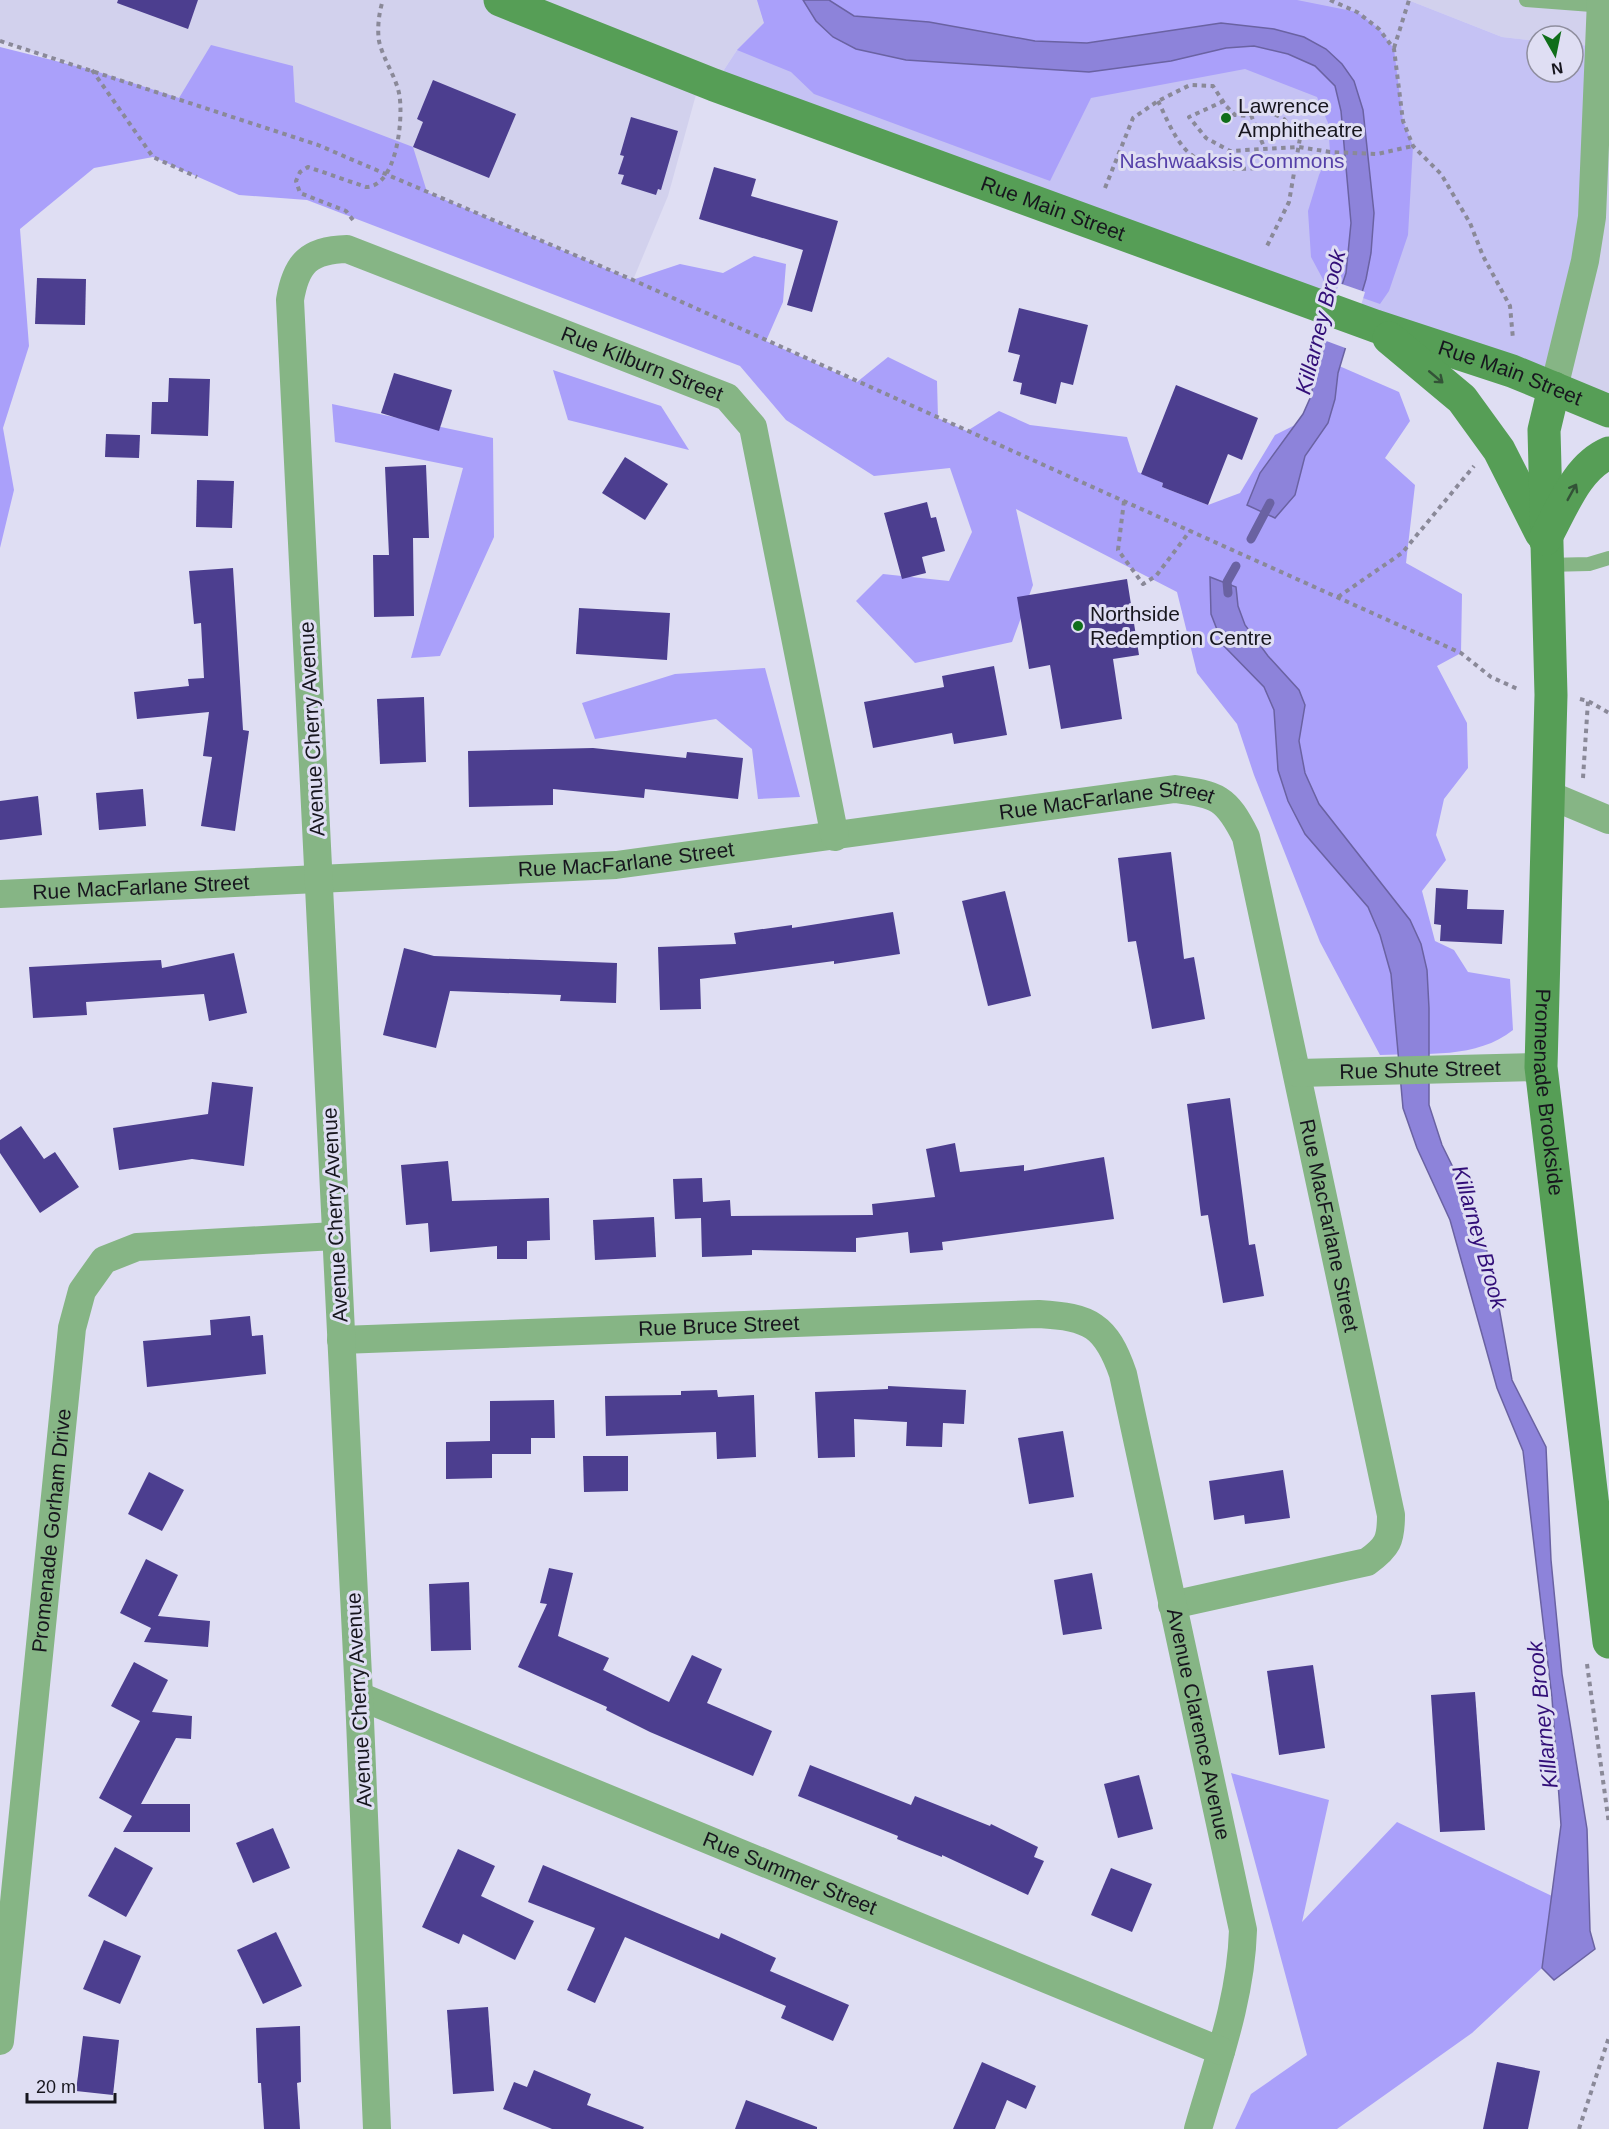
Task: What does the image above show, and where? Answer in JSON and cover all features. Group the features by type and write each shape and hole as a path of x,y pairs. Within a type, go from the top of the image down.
{"main road":[{"name":"Rue Main Street","path":"500,0 714,85 1375,326 1512,371 1609,411"},
{"path":"1375,326 1462,399 1499,450 1545,553"},
{"name":"Promenade Brookside","path":"1554,388 1544,430 1545,553 1551,695 1541,1067 1609,1642"},
{"path":"1545,553 1581,475 1595,459 1609,453"}],"street":[{"path":"1554,388 1586,261 1592,217 1604,4"},
{"name":"Rue Kilburn Street","path":"290,300 293,279 306,260 325,250 348,249 727,397 753,427 835,837"},
{"name":"Avenue Cherry Avenue","path":"290,300 359,1696 377,2129"},
{"name":"Rue MacFarlane Street","path":"0,894 319,877 616,865 1175,789 1206,793 1232,809 1246,837 1391,1515 1391,1534 1384,1551 1367,1562 1172,1605"},
{"path":"1547,794 1609,820"},
{"name":"Rue Shute Street","path":"1298,1073 1541,1067"},
{"name":"Promenade Gorham Drive","path":"0,2041 72,1328 82,1291 104,1260 137,1247 335,1236"},
{"name":"Rue Bruce Street","path":"341,1340 1039,1314 1068,1316 1093,1325"},
{"name":"Avenue Clarence Avenue","path":"1093,1325 1113,1346 1123,1374 1243,1930 1242,1969 1198,2129"},
{"name":"Rue Summer Street","path":"359,1696 1221,2051"}],"lane":[{"path":"1526,0 1604,4"},
{"path":"1545,553 1589,564 1609,558"}],"path":[{"path":"348,249 353,225 350,215 346,211 300,193 296,185 297,176 304,169 314,168 366,187 375,187 382,183 387,174 400,133 401,114 399,92 379,41 379,13 383,0"},
{"path":"1330,0 1358,12 1379,29 1394,49"},
{"path":"1409,0 1394,49 1403,120 1413,146 1441,174 1454,193 1510,306 1513,323"},
{"path":"0,41 318,145 387,174 633,280 1461,653 1491,677 1519,690"},
{"path":"92,70 153,157 197,177"},
{"path":"1105,188 1133,118 1158,101 1190,85 1213,86 1235,115 1251,115 1266,110 1284,118 1298,133 1298,160 1289,202 1266,248"},
{"path":"1158,101 1182,145 1197,159 1234,169 1251,170 1298,160"},
{"path":"1224,101 1189,117 1200,133 1212,143 1230,151 1249,152 1264,147 1299,147 1330,152 1377,154 1413,146"},
{"path":"1251,115 1264,147"},
{"path":"1337,597 1402,553 1478,461"},
{"path":"1124,501 1118,550 1143,584 1156,576 1190,531"},
{"path":"1583,782 1588,701 1609,713"},
{"path":"1579,2129 1609,2037"}],"shaded area":[{"path":"0,0 757,0 764,23 737,50 714,85 700,80 668,196 633,280 318,145 0,41"},
{"path":"757,0 1297,0 1357,12 1379,29 1394,49 1403,121 1413,146 1408,235 1389,291 1380,304 1326,285 1311,257 1308,211 1319,175 1330,152 1328,123 1317,97 1245,69 1091,98 1050,181 814,94 791,72 737,50 764,23"},
{"path":"1408,0 1609,0 1609,411 1554,388 1599,47 1585,45 1585,24 1525,24 1525,40 1502,37"},
{"path":"211,45 293,66 295,102 413,147 427,192 632,280 680,264 723,273 754,256 786,264 783,302 766,341 857,382 888,357 937,381 938,418 967,431 999,411 1030,425 1127,437 1138,472 1163,483 1162,487 1208,505 1240,493 1275,435 1317,414 1330,362 1399,392 1410,421 1385,458 1415,485 1406,563 1462,594 1461,653 1437,666 1467,723 1468,768 1444,799 1436,835 1446,860 1422,891 1435,941 1454,950 1468,972 1510,979 1513,1030 1483,1046 1467,1050 1450,1053 1380,1055 1320,942 1254,775 1237,724 1197,673 1177,592 1016,509 1033,585 1012,642 915,663 856,601 883,574 949,581 972,532 950,468 874,476 786,420 740,366 307,200 239,195 153,157 94,168 20,229 29,346 3,428 14,490 0,548 0,47 92,70 179,98"},
{"path":"553,370 661,406 689,450 568,420"},
{"path":"332,404 493,438 494,537 440,656 411,658 463,468 335,442"},
{"path":"765,668 800,797 758,799 752,749 716,719 595,739 582,703 675,674"},
{"path":"1231,1773 1329,1800 1302,1922 1397,1822 1552,1896 1542,1968 1472,2033 1337,2129 1235,2129 1251,2094 1307,2055"}],"green space":[{"name":"Nashwaaksis Commons","path":"757,0 1408,0 1502,37 1525,40 1525,84 1585,84 1585,45 1599,47 1592,217 1554,388 714,85 737,50 764,23"}],"water":[{"path":"803,0 829,0 854,16 929,22 1035,41 1087,43 1221,23 1274,29 1304,37 1326,49 1342,64 1354,81 1363,110 1374,213 1371,253 1366,279 1338,373 1335,399 1328,423 1305,456 1295,495 1275,518 1247,505 1260,473 1303,414 1311,396 1317,360 1346,273 1351,223 1341,111 1335,86 1315,66 1288,54 1254,46 1226,48 1171,61 1089,72 906,60 856,49 833,37 816,21"},
{"path":"1210,577 1236,587 1238,606 1245,625 1268,656 1299,690 1305,705 1299,741 1305,773 1319,804 1410,920 1421,944 1427,970 1429,1008 1429,1105 1442,1145 1478,1218 1493,1274 1512,1380 1546,1447 1551,1560 1562,1674 1587,1829 1590,1931 1595,1949 1554,1980 1542,1968 1561,1825 1552,1698 1523,1451 1497,1388 1450,1220 1417,1148 1403,1108 1391,974 1380,935 1368,907 1305,834 1288,801 1278,770 1274,710 1264,687 1223,645 1211,614"}],"pier":[{"path":"1339,283 1365,292 1348,349 1321,339"}],"building":[{"path":"118,0 198,0 188,29 117,3"},
{"path":"433,80 516,114 489,178 413,147 423,122 417,119"},
{"path":"631,117 678,131 661,190 658,189 656,195 621,184 624,175 618,174 624,156 620,155"},
{"path":"714,167 756,179 751,196 838,221 812,312 787,305 803,250 699,219"},
{"path":"37,278 86,279 85,325 35,324"},
{"path":"1019,308 1088,325 1073,385 1061,382 1056,404 1020,394 1022,383 1013,381 1020,355 1008,352"},
{"path":"394,373 452,390 439,431 381,413"},
{"path":"169,378 210,379 208,436 151,434 152,402 168,402"},
{"path":"1176,385 1258,418 1242,460 1228,454 1208,505 1162,487 1163,483 1141,474"},
{"path":"106,434 140,435 139,458 105,457"},
{"path":"625,457 668,484 645,520 602,493"},
{"path":"426,465 429,538 413,538 414,616 374,617 373,555 389,555 385,467"},
{"path":"197,480 234,481 232,528 196,527"},
{"path":"927,502 931,518 936,517 945,551 922,557 926,573 902,579 884,513"},
{"path":"233,568 243,730 249,731 235,831 201,826 212,757 203,756 209,712 137,719 134,692 189,686 188,679 204,678 201,623 194,624 189,571"},
{"name":"Northside Redemption Centre","path":"1127,579 1139,655 1113,659 1122,719 1061,729 1050,665 1029,669 1017,597"},
{"path":"579,608 670,613 667,660 576,654"},
{"path":"994,666 1007,735 954,744 952,733 873,748 864,702 944,687 942,676"},
{"path":"424,697 426,762 380,764 377,699"},
{"path":"593,748 686,758 687,752 743,758 738,799 645,789 644,798 553,789 553,805 469,807 468,751"},
{"path":"143,789 146,826 99,830 96,793"},
{"path":"38,796 42,835 0,840 0,801"},
{"path":"1171,852 1184,959 1194,957 1205,1019 1152,1029 1136,941 1128,942 1118,858"},
{"path":"1436,888 1468,890 1467,909 1504,910 1502,944 1440,941 1441,925 1434,924"},
{"path":"1005,891 1031,996 988,1006 962,901"},
{"path":"893,912 900,954 700,979 701,1009 660,1010 658,947 736,944 734,933 792,925 792,928"},
{"path":"404,948 434,956 617,963 616,1003 560,1001 561,995 450,991 436,1048 383,1035"},
{"path":"234,953 247,1013 209,1021 204,994 86,1002 87,1015 33,1018 29,967 161,960 162,968"},
{"path":"212,1082 253,1087 244,1166 192,1159 119,1170 113,1128 208,1114"},
{"path":"1230,1098 1249,1245 1255,1244 1264,1296 1223,1303 1208,1215 1201,1216 1187,1104"},
{"path":"21,1126 44,1159 55,1152 79,1187 40,1213 0,1153 0,1140"},
{"path":"955,1143 960,1172 1024,1165 1024,1171 1104,1157 1114,1219 942,1242 943,1250 910,1253 908,1232 856,1238 856,1252 752,1250 752,1255 702,1257 701,1218 675,1219 673,1179 702,1178 703,1202 730,1200 731,1216 873,1215 872,1204 935,1197 926,1149"},
{"path":"448,1161 452,1201 549,1198 550,1240 527,1241 527,1259 497,1259 497,1246 430,1252 428,1223 406,1225 401,1165"},
{"path":"654,1217 656,1257 595,1260 593,1220"},
{"path":"250,1316 252,1336 263,1335 266,1374 147,1387 143,1341 211,1335 210,1320"},
{"path":"888,1386 966,1390 964,1424 943,1423 942,1447 906,1446 907,1422 854,1419 855,1457 818,1458 815,1392 888,1389"},
{"path":"717,1390 718,1397 754,1395 756,1457 717,1459 716,1432 606,1436 605,1396 681,1395 681,1391"},
{"path":"554,1400 555,1438 531,1438 531,1454 492,1454 492,1478 446,1479 446,1442 490,1441 490,1401"},
{"path":"1063,1431 1074,1497 1029,1504 1018,1438"},
{"path":"583,1456 628,1456 628,1491 584,1492"},
{"path":"1283,1470 1290,1518 1245,1524 1244,1515 1214,1520 1209,1481"},
{"path":"149,1472 184,1490 162,1531 128,1514"},
{"path":"146,1559 178,1575 158,1616 210,1621 208,1647 144,1642 151,1628 120,1613"},
{"path":"549,1568 573,1573 558,1636 609,1658 603,1670 669,1702 692,1655 722,1669 707,1703 772,1731 753,1776 650,1732 606,1710 607,1707 518,1667 547,1604 540,1603"},
{"path":"1092,1573 1102,1629 1063,1635 1054,1580"},
{"path":"469,1582 471,1650 431,1651 429,1584"},
{"path":"134,1662 168,1680 152,1712 192,1716 191,1739 176,1738 141,1804 190,1804 190,1832 123,1832 132,1816 99,1798 140,1721 111,1706"},
{"path":"1313,1665 1325,1748 1279,1755 1267,1671"},
{"path":"1475,1692 1485,1830 1440,1832 1431,1695"},
{"path":"810,1765 911,1805 915,1796 990,1826 991,1824 1038,1847 1034,1857 1044,1861 1028,1895 942,1855 942,1857 897,1839 898,1836 798,1796"},
{"path":"1139,1775 1153,1829 1118,1838 1104,1784"},
{"path":"273,1828 290,1868 253,1883 236,1843"},
{"path":"115,1847 153,1868 126,1917 88,1896"},
{"path":"458,1849 495,1866 481,1896 534,1921 515,1960 463,1934 459,1944 422,1927"},
{"path":"543,1865 719,1939 721,1933 776,1958 770,1971 849,2005 833,2041 781,2018 786,2006 625,1937 595,2003 567,1990 595,1928 528,1902"},
{"path":"1111,1868 1152,1884 1132,1932 1091,1915"},
{"path":"276,1932 302,1986 263,2004 237,1950"},
{"path":"104,1940 141,1956 120,2004 83,1989"},
{"path":"488,2007 494,2091 453,2094 447,2010"},
{"path":"300,2026 301,2082 297,2083 300,2129 264,2129 261,2083 258,2083 256,2028"},
{"path":"83,2036 119,2040 113,2095 76,2091"},
{"path":"982,2062 1036,2086 1026,2109 1007,2100 995,2129 953,2129"},
{"path":"1497,2062 1540,2071 1528,2129 1483,2129"},
{"path":"534,2070 591,2094 587,2105 644,2127 643,2129 552,2129 503,2109 514,2082 527,2087"},
{"path":"746,2100 817,2127 817,2129 735,2129"}],"waterway":[{"name":"Killarney Brook","path":"1251,539 1270,503"},
{"name":"Killarney Brook","path":"1228,593 1227,582 1236,566"}],"place":[{"name":"Lawrence Amphitheatre","path":"1226,118"},
{"name":"Northside Redemption Centre","path":"1078,626"}]}
